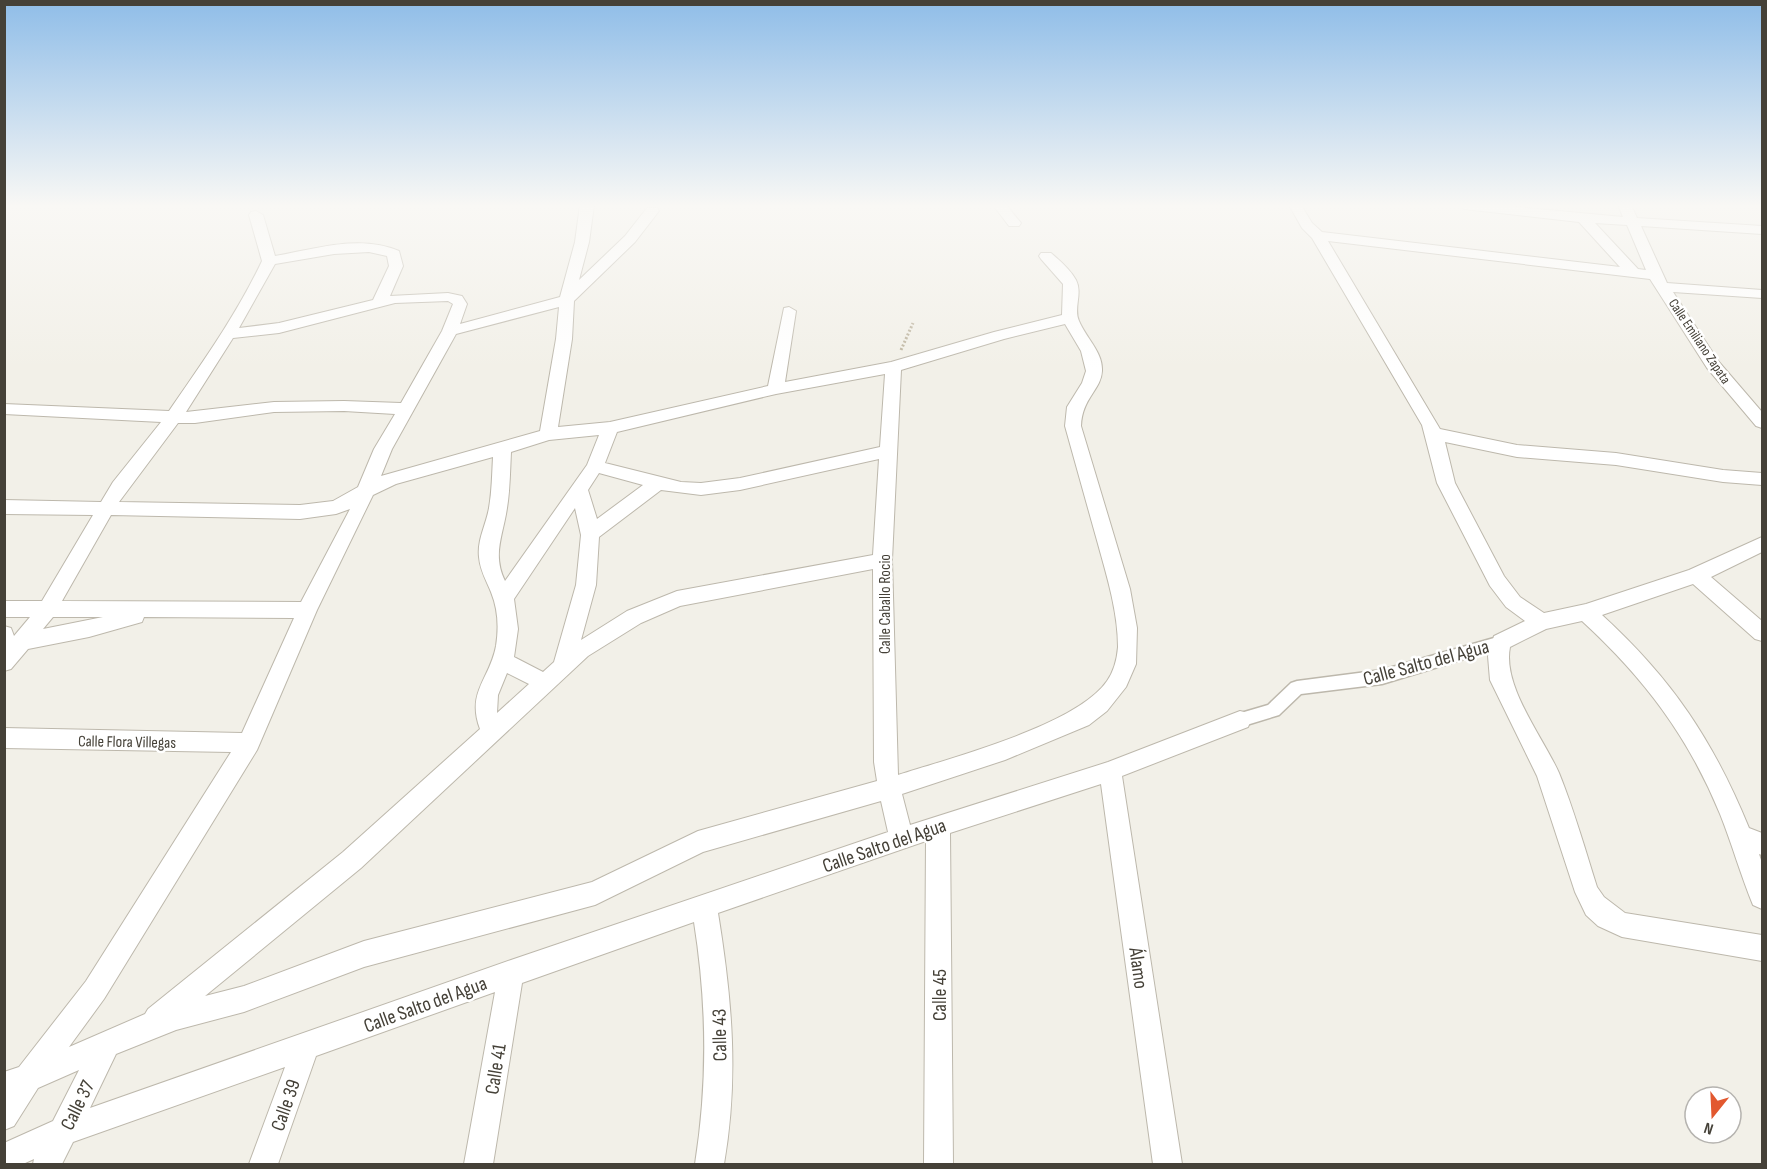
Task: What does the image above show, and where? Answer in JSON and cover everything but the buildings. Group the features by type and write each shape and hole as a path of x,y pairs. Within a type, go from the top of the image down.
{"street":[{"path":"4,657 14,637 47,610 119,486 173,418 230,334 269,261 279,260"},
{"path":"380,301 396,266 395,260"},
{"path":"548,434 564,339 567,300 577,260"},
{"path":"450,331 567,300 609,260"},
{"path":"4,1086 28,1078 146,1027 244,999 364,954 595,893 698,842 889,788 997,753 1081,718 1099,705 1115,687 1126,664 1127,628 1120,589 1073,426 1073,411 1094,373 1091,357 1070,318 1071,286 1066,276 1050,260"},
{"path":"1332,260 1435,434 1441,470 1446,483 1497,581 1513,602 1541,622"},
{"path":"1524,260 1633,272 1660,281 1762,294"},
{"path":"1621,260 1633,272"},
{"name":"Calle Emiliano Zapata","path":"1650,260 1660,281 1713,365 1762,422"},
{"path":"4,1116 28,1078 95,990 184,851 249,743 307,610 366,491 383,449 450,331 460,304 453,298 409,298 380,301 279,328 230,334"},
{"path":"776,389 789,311"},
{"path":"4,507 300,512 336,507 391,479 548,434 610,428 776,389 894,368 989,337 1070,318"},
{"name":"Calle Caballo Rocio","path":"894,368 882,560 885,762 902,839"},
{"path":"4,409 173,418 210,417 274,407 344,406 405,409"},
{"path":"504,598 595,466 610,428"},
{"path":"1435,434 1517,451 1616,459 1723,476 1762,479"},
{"path":"492,731 486,719 485,698 507,645 504,598 492,576 488,554 488,544 498,508 502,449"},
{"path":"595,466 681,488 722,487 890,451"},
{"path":"590,534 658,483"},
{"path":"563,666 582,600 589,562 590,534 579,490"},
{"name":"Calle Salto del Agua","path":"4,1158 64,1131 511,973 938,826 1110,771 1240,720 1273,710 1297,688 1382,677 1501,642 1541,622 1586,612 1696,575 1761,547"},
{"path":"146,1027 351,860 563,666 605,633 656,606 677,599 882,560"},
{"path":"1696,575 1762,633"},
{"path":"14,637 89,629 165,608"},
{"path":"4,609 307,610"},
{"path":"1586,612 1640,664 1679,714 1695,739 1753,841 1762,897"},
{"path":"4,663 14,637"},
{"path":"1501,642 1498,656 1501,680 1548,775 1579,872 1595,906 1622,925 1762,948"},
{"path":"502,661 546,683"},
{"name":"Calle Flora Villegas","path":"4,738 249,743"},
{"name":"Álamo","path":"1110,771 1168,1164"},
{"name":"Calle 45","path":"938,826 939,1164"},
{"name":"Calle 43","path":"704,906 718,1000 720,1044 719,1093 710,1164"},
{"name":"Calle 41","path":"479,1164 511,973"},
{"name":"Calle 37","path":"47,1164 106,1045"},
{"name":"Calle 39","path":"264,1164 306,1046"}],"path":[{"path":"894,368 913,323"}]}
